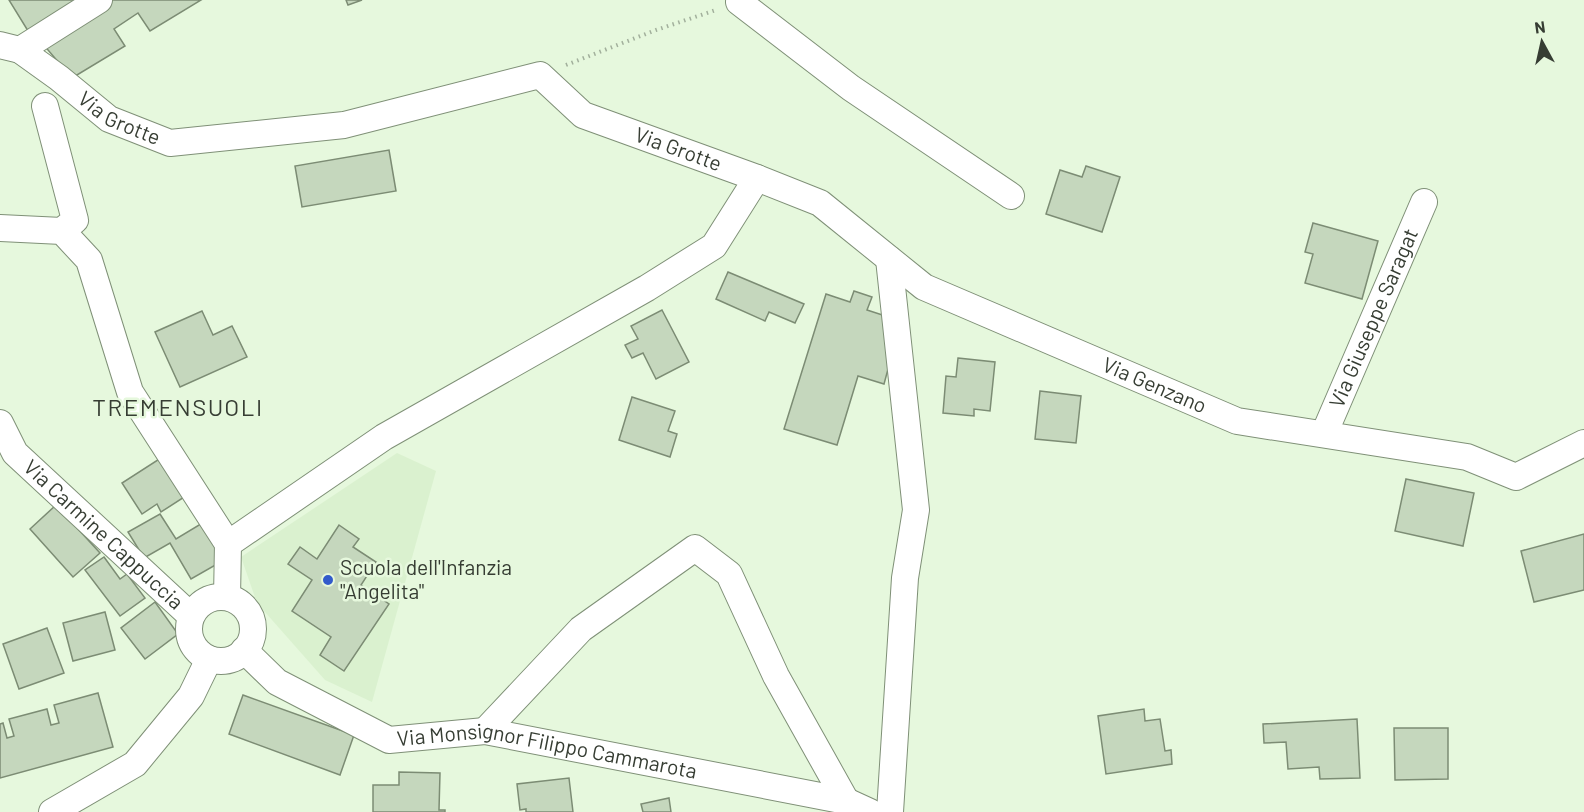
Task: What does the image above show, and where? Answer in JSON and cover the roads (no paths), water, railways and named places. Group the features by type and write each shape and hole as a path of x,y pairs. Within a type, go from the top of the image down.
{"street":[{"path":"4,47 99,0"},
{"path":"739,2 851,88 1011,196"},
{"name":"Via Grotte","path":"4,47 59,78 109,119 170,143 344,125 540,75 583,115 757,177"},
{"path":"0,228 62,231 75,220 45,106"},
{"path":"228,544 384,437 647,288 714,246 757,177"},
{"name":"Via Genzano","path":"757,177 820,203 924,287 1237,420 1467,457 1516,477 1584,443"},
{"name":"Via Giuseppe Saragat","path":"1324,434 1424,202"},
{"path":"62,231 89,260 130,392 228,544 227,597"},
{"path":"889,259 916,510 905,578 890,812"},
{"name":"Via Carmine Cappuccia","path":"0,423 15,453 191,616"},
{"path":"485,731 581,629 695,548 729,574 776,675 846,801"},
{"path":"227,597 238,601 246,609 251,619 253,630 250,641 244,650 228,660 209,659 198,652 190,641 188,629 191,616 196,607 206,600 227,597"},
{"name":"Via Monsignor Filippo Cammarota","path":"244,650 277,682 389,740 485,731 846,801 870,812"},
{"path":"52,812 135,764 190,696 209,659"}],"place":[{"name":"Scuola dell'Infanzia \"Angelita\"","path":"328,580"}],"district":[{"name":"TREMENSUOLI","path":"178,408"}]}
